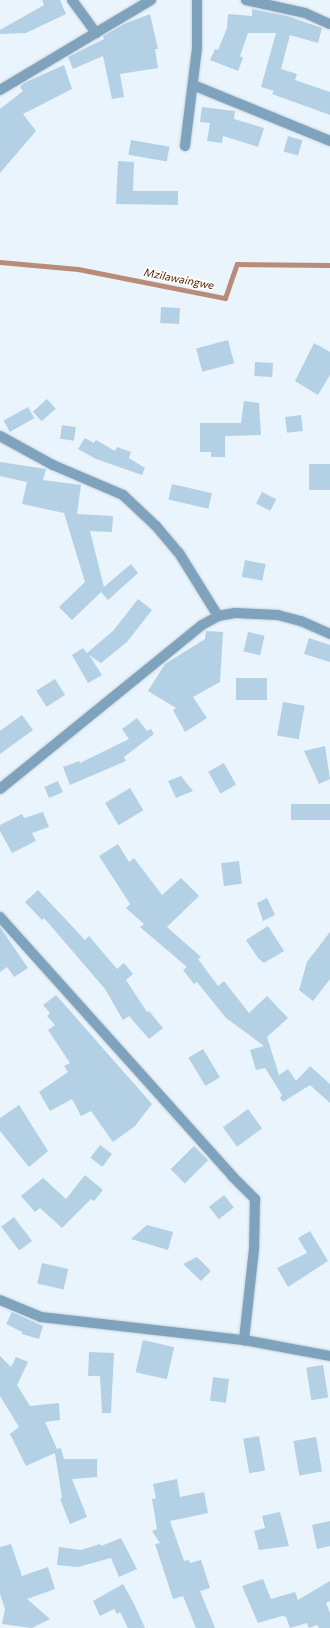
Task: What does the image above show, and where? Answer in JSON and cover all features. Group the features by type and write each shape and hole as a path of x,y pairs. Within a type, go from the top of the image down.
{"street":[{"path":"72,0 96,33"},
{"path":"0,90 151,0"},
{"path":"185,146 198,35 198,0"},
{"path":"246,0 305,13 330,24"},
{"path":"193,85 270,114 330,141"},
{"path":"0,436 53,465 123,495 156,526 179,554 218,616"},
{"path":"0,789 202,625 218,616 235,613 278,615 300,621 330,634"},
{"path":"0,917 232,1176 255,1198 254,1249 244,1340"},
{"path":"0,1300 41,1317 244,1340 330,1356"}],"building":[{"path":"42,0 60,0 66,14 26,33 0,34 0,30 44,5"},
{"path":"252,9 287,16 322,28 318,43 290,35 281,69 297,74 295,80 330,92 330,115 272,94 274,91 261,87 276,33 248,33 240,56 243,58 238,71 210,60 215,49 218,50 227,28 228,14 252,16"},
{"path":"150,14 158,49 155,49 158,68 120,74 124,97 112,99 103,56 73,69 68,57 104,39 103,36 124,24"},
{"path":"64,65 72,89 23,114 36,131 0,173 0,109 23,91 20,87 24,83"},
{"path":"202,107 235,111 234,119 264,128 258,147 223,136 222,143 207,141 210,123 200,122"},
{"path":"288,136 302,140 298,156 284,151"},
{"path":"131,140 169,147 167,162 128,155"},
{"path":"118,161 134,162 133,191 178,191 178,205 116,204"},
{"path":"161,307 180,308 179,324 160,323"},
{"path":"228,340 234,363 202,372 196,349"},
{"path":"314,343 330,352 330,375 318,395 295,381"},
{"path":"255,362 273,363 272,377 254,376"},
{"path":"47,399 56,409 42,421 33,412"},
{"path":"244,401 259,403 261,435 225,436 225,457 211,457 211,452 200,452 200,423 241,423"},
{"path":"28,407 34,418 10,432 4,421"},
{"path":"301,415 303,431 287,433 285,417"},
{"path":"62,425 76,427 74,441 60,439"},
{"path":"85,438 94,443 96,440 115,451 117,447 131,452 129,458 145,468 142,475 96,459 78,449"},
{"path":"0,462 46,469 43,480 81,485 77,514 113,516 112,532 90,531 104,587 131,564 138,573 108,600 101,592 72,620 59,607 85,582 64,513 22,504 27,482 0,476"},
{"path":"309,464 330,464 330,490 309,490"},
{"path":"172,484 212,493 208,509 168,500"},
{"path":"262,492 276,499 270,511 256,504"},
{"path":"245,560 266,564 262,581 242,577"},
{"path":"138,599 152,610 127,642 101,663 89,655 102,675 88,683 72,655 83,648 87,653 113,631"},
{"path":"206,631 223,632 220,682 193,697 207,718 185,732 173,710 176,708 148,691 165,664 205,639"},
{"path":"248,632 265,636 260,655 244,651"},
{"path":"309,638 330,645 330,662 304,654"},
{"path":"236,678 267,678 267,700 236,700"},
{"path":"55,679 65,695 46,707 36,691"},
{"path":"283,702 305,706 299,739 277,735"},
{"path":"22,715 33,730 0,754 0,731"},
{"path":"137,718 147,731 151,729 154,734 124,757 126,761 70,785 63,767 79,761 80,763 129,739 122,729"},
{"path":"325,746 330,779 319,784 304,751"},
{"path":"224,763 236,785 220,794 208,772"},
{"path":"181,776 193,791 176,798 168,781"},
{"path":"58,781 63,792 49,798 44,787"},
{"path":"130,788 143,810 119,825 105,803"},
{"path":"291,804 330,804 330,820 291,820"},
{"path":"43,812 49,827 32,833 36,841 12,853 0,831 0,825 22,814 24,818"},
{"path":"118,844 129,862 134,858 162,895 181,878 199,896 167,927 201,957 198,959 218,986 224,981 249,1013 267,996 288,1018 267,1037 279,1075 288,1069 296,1081 310,1066 330,1084 330,1103 310,1085 283,1102 280,1098 282,1095 265,1068 256,1070 250,1050 264,1046 226,1018 197,982 194,984 183,970 187,967 140,927 144,924 126,908 130,904 99,856"},
{"path":"239,861 242,884 224,886 221,863"},
{"path":"38,890 85,940 89,936 117,969 124,963 133,974 126,980 147,1012 149,1011 163,1028 149,1039 129,1016 123,1020 105,989 44,918 42,920 25,902"},
{"path":"267,898 275,915 263,921 257,903"},
{"path":"268,926 284,951 264,963 258,958 246,940"},
{"path":"0,927 28,968 14,977 7,967 0,972"},
{"path":"330,932 330,979 313,1001 299,990 307,962"},
{"path":"56,995 152,1104 135,1126 113,1142 91,1111 81,1116 72,1099 50,1111 39,1092 68,1072 64,1066 70,1063 48,1030 55,1025 47,1016 50,1013 43,1005"},
{"path":"203,1049 220,1077 205,1086 188,1058"},
{"path":"19,1105 48,1151 29,1167 0,1131 0,1118"},
{"path":"248,1109 262,1128 237,1147 223,1127"},
{"path":"100,1145 112,1154 102,1167 90,1158"},
{"path":"194,1146 208,1160 185,1183 171,1169"},
{"path":"85,1175 103,1190 94,1201 91,1199 62,1228 40,1208 35,1212 21,1196 43,1178 66,1199"},
{"path":"224,1195 234,1208 219,1219 209,1207"},
{"path":"14,1217 32,1241 19,1251 1,1227"},
{"path":"147,1225 173,1232 168,1250 131,1239"},
{"path":"310,1231 328,1261 288,1287 277,1268 307,1253 298,1238"},
{"path":"197,1257 211,1271 201,1281 183,1264"},
{"path":"42,1263 68,1269 64,1290 37,1283"},
{"path":"12,1312 43,1326 39,1339 22,1334 22,1332 6,1324"},
{"path":"143,1340 174,1347 167,1379 136,1372"},
{"path":"89,1352 114,1353 111,1413 102,1413 100,1376 88,1376"},
{"path":"0,1356 11,1367 16,1357 28,1362 17,1385 30,1406 59,1403 60,1420 45,1422 57,1449 61,1448 64,1459 97,1459 97,1477 72,1479 87,1517 70,1524 60,1499 62,1498 55,1453 26,1466 10,1434 19,1427 0,1396"},
{"path":"323,1365 328,1398 311,1400 306,1368"},
{"path":"213,1377 229,1379 226,1403 210,1401"},
{"path":"259,1436 265,1470 249,1473 243,1439"},
{"path":"316,1437 322,1471 299,1475 293,1441"},
{"path":"177,1479 180,1497 204,1492 208,1513 170,1521 184,1561 189,1560 190,1563 201,1560 210,1588 200,1591 215,1628 196,1628 183,1596 173,1599 155,1544 160,1543 152,1531 157,1529 152,1499 156,1498 153,1484"},
{"path":"280,1512 289,1546 259,1550 254,1531 265,1528 262,1516"},
{"path":"330,1521 330,1546 317,1549 312,1525"},
{"path":"121,1538 137,1569 119,1577 111,1558 78,1567 57,1565 59,1547 81,1550 100,1544 101,1546"},
{"path":"11,1544 22,1576 48,1567 55,1589 27,1599 50,1619 32,1628 2,1624 5,1609 0,1594 0,1547"},
{"path":"263,1579 271,1599 295,1592 298,1600 330,1581 330,1601 326,1603 330,1613 330,1628 319,1628 317,1625 309,1628 307,1623 290,1628 286,1617 282,1616 258,1623 242,1586"},
{"path":"123,1584 145,1628 128,1628 120,1612 117,1614 114,1609 100,1616 93,1601"}],"waterway":[{"name":"Mzilawaingwe","path":"0,262 78,269 225,298 237,264 330,265"}]}
